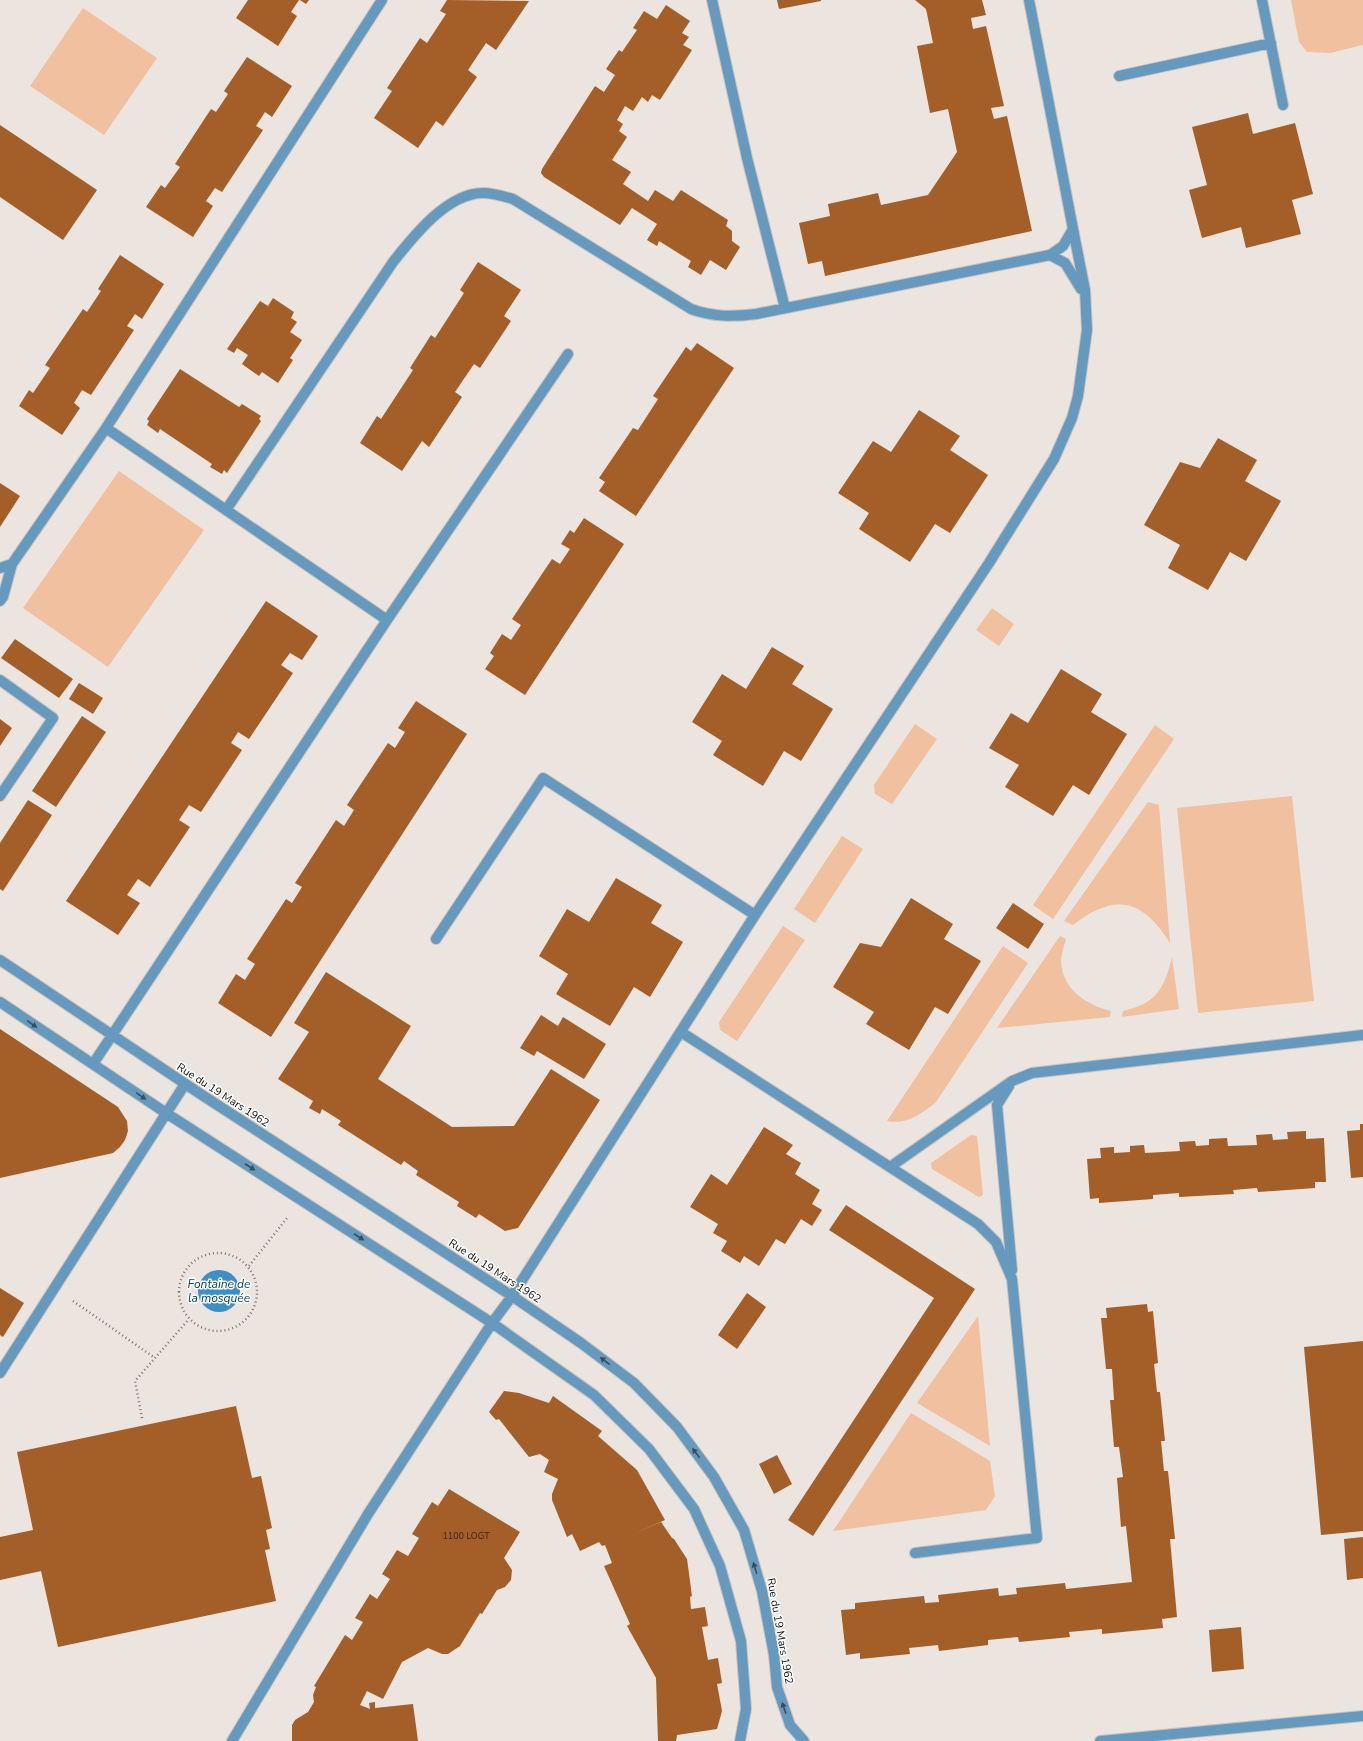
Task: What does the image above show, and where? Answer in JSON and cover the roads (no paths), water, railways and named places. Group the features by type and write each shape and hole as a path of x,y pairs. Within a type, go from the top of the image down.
{"street":[{"path":"0,601 3,597 12,564 106,428 382,0"},
{"path":"712,0 747,158 785,308"},
{"path":"232,1741 368,1514 492,1323 512,1296 755,915 989,563 1054,460 1072,418 1081,382 1087,330 1086,298 1029,0"},
{"path":"1262,0 1284,106"},
{"path":"1119,76 1271,43"},
{"path":"226,510 393,262 420,230 450,205 463,198 482,193 499,195 513,199 691,309 709,315 741,316 1050,255 1063,246 1073,229"},
{"path":"1050,255 1065,263 1076,278 1086,298"},
{"path":"93,1064 387,620 568,354"},
{"path":"106,428 387,620"},
{"path":"0,568 12,564"},
{"path":"0,680 52,718 0,796"},
{"path":"436,939 543,778 755,915"},
{"name":"Rue du 19 Mars 1962","path":"0,960 185,1084 512,1296 634,1383 677,1427 714,1477 744,1530 762,1591 774,1655 777,1687 790,1725 804,1741"},
{"path":"0,1002 166,1113 492,1323 594,1395 650,1449 694,1509 720,1566 741,1640 746,1709 740,1741"},
{"path":"681,1032 978,1224 996,1242 1012,1279"},
{"path":"890,1167 1012,1081 1032,1073 1363,1035"},
{"path":"915,1552 1037,1538 997,1105 1012,1081"},
{"path":"0,1373 185,1084"},
{"path":"1100,1741 1363,1716"}],"water":[{"name":"Fontaine de la mosquée","path":"215,1270 223,1270 231,1273 237,1279 240,1291 237,1303 231,1309 223,1312 215,1312 207,1309 201,1303 198,1295 198,1287 201,1279 207,1273"}]}
